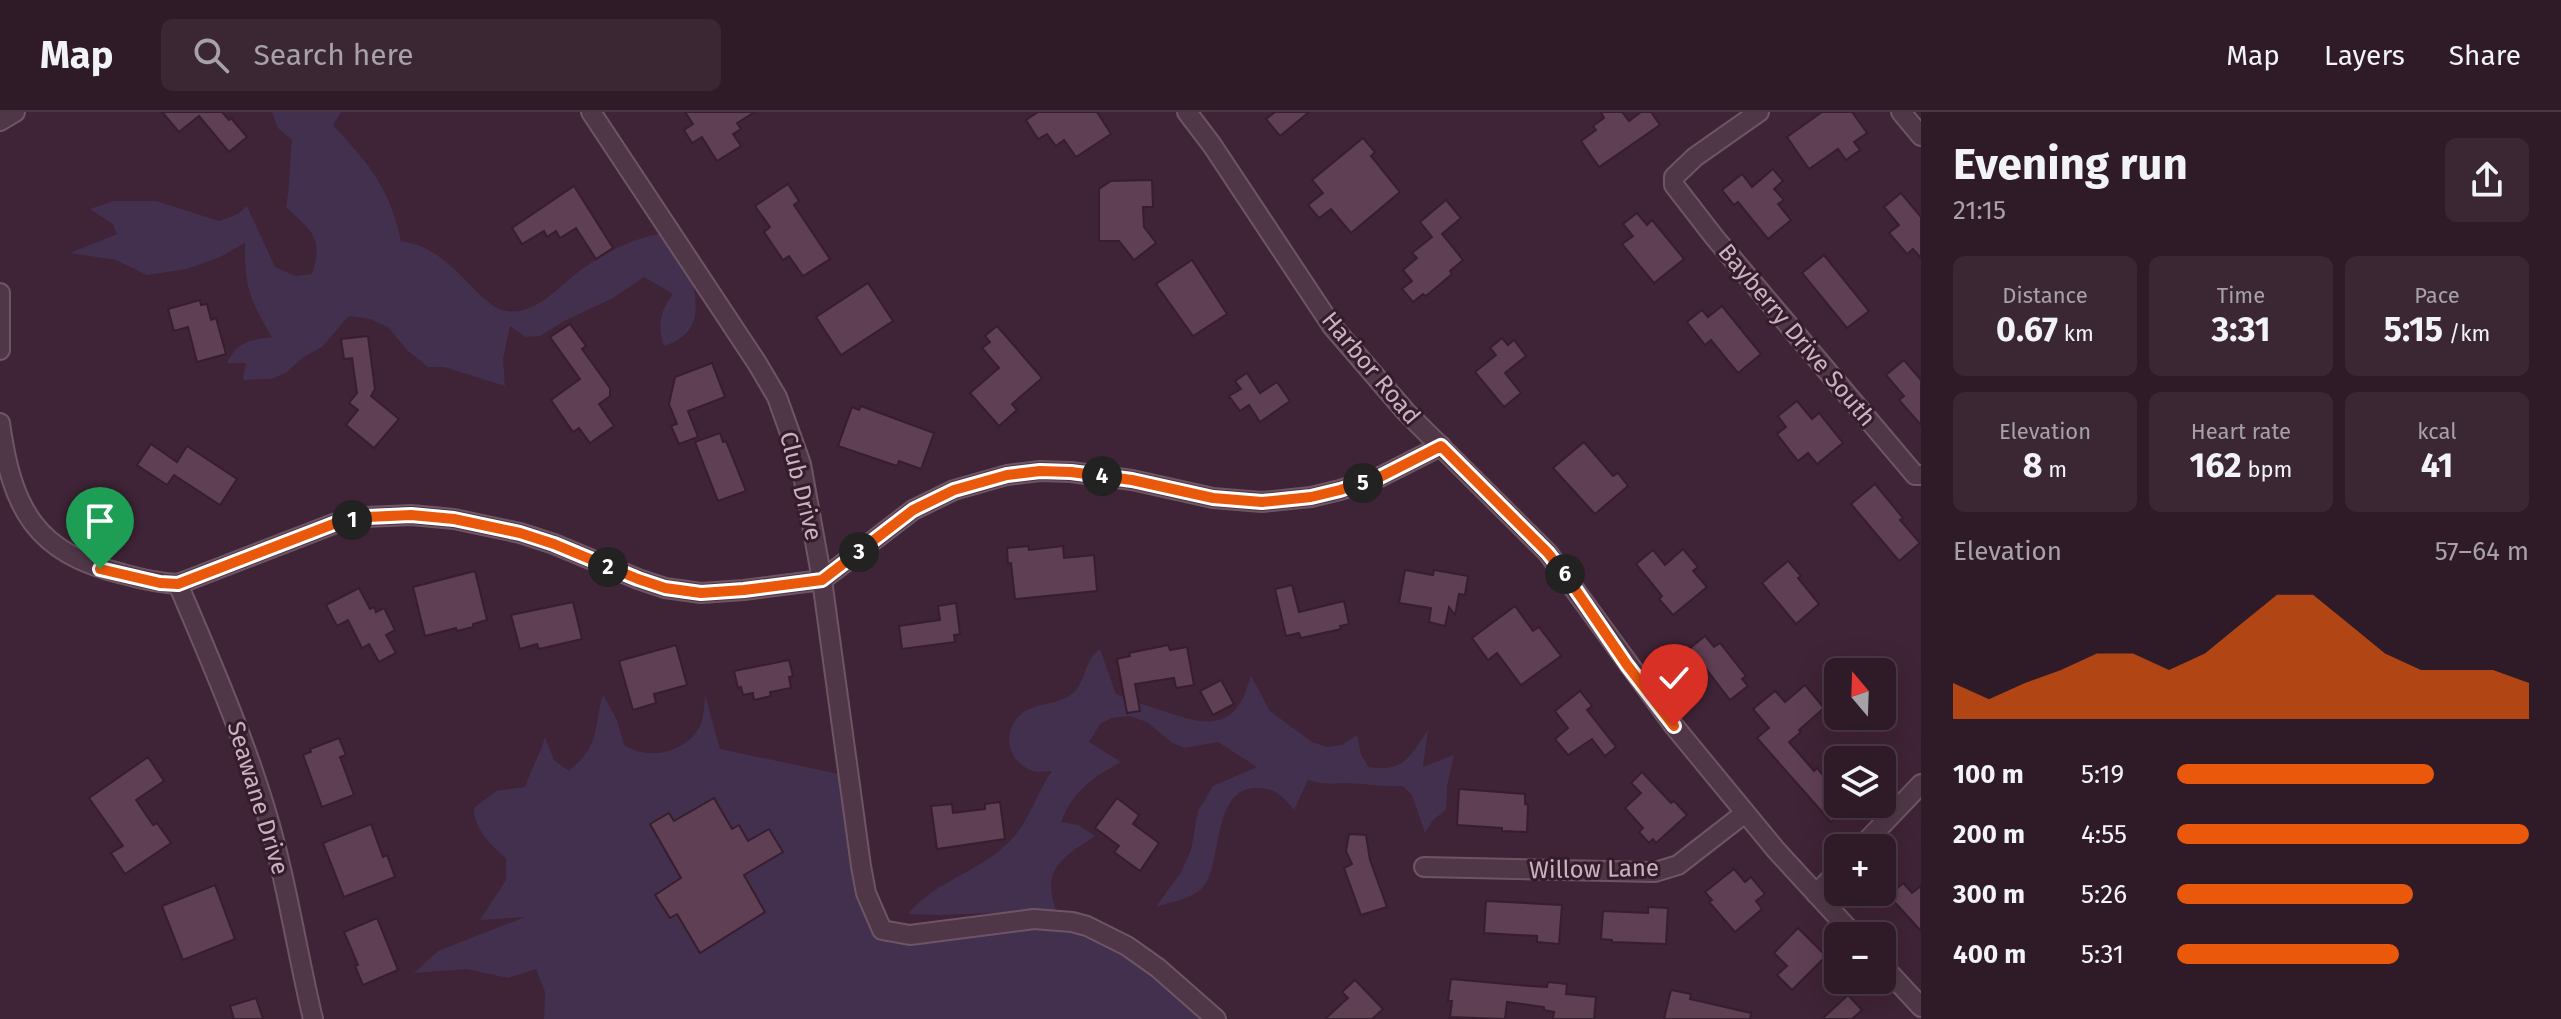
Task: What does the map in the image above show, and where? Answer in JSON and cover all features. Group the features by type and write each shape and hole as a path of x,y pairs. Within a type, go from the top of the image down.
{"street":[{"path":"0,121 15,112"},
{"name":"Club Drive","path":"591,112 757,363 777,397 801,464 822,580 866,893 882,930 910,935 1034,919 1072,922 1127,946 1158,968 1216,1019"},
{"name":"Harbor Road","path":"1187,112 1332,326 1406,412 1548,553 1627,665 1745,813 1842,922"},
{"name":"Bayberry Drive South","path":"1759,112 1695,157 1674,177 1674,185 1915,475 1921,475"},
{"path":"1901,112 1921,136"},
{"path":"0,293 0,350"},
{"path":"0,423 5,460 16,494 38,531 61,551 100,569 160,583 178,584 336,523 367,517 411,515 454,519 520,533 665,588 701,593 822,580 913,510 954,490 1007,475 1040,471 1071,472 1132,480 1213,498 1262,502 1311,497 1340,490 1380,477 1441,446"},
{"name":"Seawane Drive","path":"178,584 226,699 264,805 291,906 313,1019"},
{"path":"1873,834 1921,784"},
{"name":"Willow Lane","path":"1424,867 1655,872 1678,865 1745,813"},
{"path":"1816,894 1824,886"},
{"path":"1896,980 1921,1007"}],"shaded area":[{"path":"272,112 341,112 333,125 357,152 384,191 401,241 433,253 486,300 502,310 518,311 539,303 585,267 631,242 656,234 682,232 695,298 696,309 691,327 676,341 664,346 661,319 673,294 644,277 613,298 540,336 526,337 510,326 503,359 505,386 444,367 428,367 407,350 388,327 370,319 349,316 322,347 302,358 286,373 270,379 243,380 246,363 227,363 235,350 245,343 272,337 250,292 245,243 220,257 187,269 147,275 116,260 70,253 117,234 113,224 90,209 114,201 156,201 219,221 238,214 247,206 275,267 295,276 312,274 316,243 309,229 286,207 292,140 278,128"},
{"path":"1100,649 1116,694 1200,721 1219,720 1235,710 1243,699 1251,676 1270,711 1312,742 1327,747 1342,745 1357,735 1361,755 1369,767 1399,765 1428,730 1423,767 1454,755 1447,786 1446,810 1433,820 1425,833 1412,795 1403,786 1308,780 1294,810 1272,791 1254,788 1241,792 1225,813 1206,883 1190,896 1156,907 1181,872 1191,850 1198,811 1213,786 1257,767 1218,742 1185,748 1172,743 1147,722 1129,716 1111,718 1100,724 1089,742 1121,762 1085,786 1071,802 1061,822 1078,825 1095,836 1065,858 1053,874 1052,896 1056,910 908,914 932,893 998,852 1017,833 1052,771 1035,772 1018,762 1010,748 1013,723 1025,711 1062,700 1075,691 1091,658"},
{"path":"603,695 617,720 624,745 634,750 666,752 686,743 700,726 705,695 720,749 849,776 875,922 896,932 1069,915 1219,1019 544,1019 545,992 536,969 508,978 467,969 414,973 438,951 525,917 480,920 506,880 506,858 480,829 474,808 496,791 525,787 545,737 554,760 569,771 591,744"}],"building":[{"path":"162,112 222,112 247,137 229,152 199,116 179,132"},
{"path":"685,112 755,112 737,123 741,129 733,134 741,146 717,161 702,137 692,143 684,130 693,124"},
{"path":"1038,112 1097,112 1111,134 1076,157 1064,140 1056,146 1047,134 1038,139 1026,120"},
{"path":"1275,112 1309,112 1280,136 1266,119"},
{"path":"1601,112 1622,112 1629,121 1641,112 1651,112 1660,125 1599,167 1581,141 1596,130 1593,126 1604,118"},
{"path":"1822,112 1852,112 1867,133 1854,142 1860,150 1846,160 1838,149 1809,169 1787,137"},
{"path":"1363,138 1375,152 1371,156 1400,192 1351,233 1331,209 1319,218 1308,205 1323,193 1312,180"},
{"path":"1773,169 1783,181 1774,189 1784,200 1778,204 1791,220 1768,239 1738,202 1734,205 1722,190 1742,174 1752,187"},
{"path":"1152,180 1153,207 1143,207 1144,227 1156,243 1134,260 1119,241 1099,241 1099,189 1111,181"},
{"path":"788,184 799,201 794,205 830,259 803,276 789,256 783,260 764,232 770,227 755,206"},
{"path":"574,186 613,248 596,259 576,228 560,238 556,231 547,237 544,231 522,244 512,228"},
{"path":"1901,193 1921,217 1921,258 1913,249 1907,254 1889,233 1899,225 1884,207"},
{"path":"1446,200 1461,218 1442,234 1463,260 1426,296 1423,294 1413,302 1402,289 1412,281 1403,270 1417,258 1412,253 1432,237 1420,222"},
{"path":"1637,213 1647,225 1652,220 1684,259 1654,283 1622,244 1633,236 1623,224"},
{"path":"1824,255 1869,311 1847,328 1802,273"},
{"path":"1192,260 1227,314 1193,336 1156,284"},
{"path":"868,283 893,321 841,355 816,317"},
{"path":"200,300 201,305 207,304 211,320 216,318 226,354 197,362 188,327 174,331 168,309"},
{"path":"1722,306 1761,354 1738,373 1711,340 1705,345 1687,322 1702,310 1708,317"},
{"path":"570,324 586,346 582,349 610,388 610,396 599,404 614,426 590,443 579,428 573,432 551,400 580,379 550,337"},
{"path":"997,326 1042,378 1012,404 1017,410 999,426 970,393 999,368 982,348 990,342 985,336"},
{"path":"368,336 375,389 371,396 399,419 374,448 346,425 358,410 349,403 357,393 352,358 344,359 341,339"},
{"path":"1502,338 1508,345 1514,340 1526,356 1505,373 1521,393 1504,407 1475,372 1496,355 1490,348"},
{"path":"1904,360 1921,380 1921,425 1899,400 1904,396 1886,375"},
{"path":"712,363 725,397 688,411 698,437 679,444 671,426 677,424 669,404 675,377"},
{"path":"1247,373 1260,393 1277,382 1290,401 1260,422 1249,405 1240,411 1229,396 1241,389 1235,381"},
{"path":"1797,401 1812,419 1819,413 1843,443 1817,464 1808,453 1798,461 1777,434 1786,427 1778,416"},
{"path":"861,406 934,433 921,469 899,461 897,466 838,446 852,407 859,410"},
{"path":"720,433 746,491 718,501 695,442"},
{"path":"1584,442 1613,476 1618,473 1628,486 1595,514 1553,468"},
{"path":"151,444 177,462 187,446 237,479 220,505 174,475 167,485 137,465"},
{"path":"1875,484 1920,543 1899,561 1851,504"},
{"path":"1028,546 1029,550 1063,546 1064,558 1094,555 1097,591 1015,599 1007,548"},
{"path":"1683,549 1698,567 1693,571 1707,587 1673,615 1636,564 1653,550 1665,565"},
{"path":"1788,561 1819,604 1796,624 1762,583"},
{"path":"1405,570 1433,575 1434,570 1468,576 1465,595 1459,594 1455,615 1449,607 1445,626 1429,622 1431,608 1399,603"},
{"path":"475,571 487,620 473,624 473,627 425,636 413,587"},
{"path":"1292,585 1299,612 1344,601 1349,624 1340,626 1341,629 1301,638 1299,633 1286,636 1275,589"},
{"path":"359,588 370,609 374,607 376,612 384,608 395,630 386,635 396,653 379,662 369,644 362,648 348,620 337,626 326,605"},
{"path":"573,602 582,639 539,649 537,644 520,649 511,615"},
{"path":"956,603 960,634 954,635 955,642 902,649 899,626 940,620 938,606"},
{"path":"1515,606 1533,631 1539,627 1561,656 1521,685 1497,653 1488,660 1472,638"},
{"path":"1705,636 1714,647 1720,643 1746,676 1742,679 1748,686 1730,700 1690,648"},
{"path":"676,645 687,685 654,694 656,703 633,710 619,661"},
{"path":"1168,645 1170,650 1187,647 1194,685 1176,688 1174,678 1135,684 1140,711 1127,713 1117,659 1130,656 1129,653"},
{"path":"789,660 793,676 789,677 791,688 770,692 771,696 754,700 753,693 743,695 741,687 738,688 734,671"},
{"path":"1221,680 1234,704 1213,715 1200,691"},
{"path":"1805,685 1824,708 1789,742 1814,771 1817,768 1824,776 1824,814 1757,738 1769,728 1753,709 1775,691 1785,702"},
{"path":"1580,691 1592,706 1587,710 1616,747 1605,756 1592,739 1568,755 1555,739 1568,728 1555,711"},
{"path":"339,738 346,755 340,757 354,795 322,807 303,755 311,752 310,749"},
{"path":"148,757 164,781 136,800 153,825 157,823 171,843 125,874 111,853 123,846 89,798"},
{"path":"1642,772 1687,815 1656,843 1653,839 1649,843 1639,832 1643,828 1625,808 1641,793 1631,783"},
{"path":"1459,789 1525,794 1525,804 1528,805 1527,832 1457,825"},
{"path":"714,798 732,829 739,825 748,841 769,829 783,852 744,875 765,912 700,953 677,914 670,918 655,895 681,878 650,824 669,813 674,821"},
{"path":"1117,798 1139,815 1133,824 1159,843 1140,871 1114,852 1119,846 1095,828"},
{"path":"1000,802 1005,839 937,849 931,806 952,804 953,813 985,809 985,804"},
{"path":"371,824 383,857 387,855 395,877 344,897 323,843"},
{"path":"1349,834 1366,835 1370,860 1387,907 1361,915 1344,868 1352,864 1346,851"},
{"path":"1734,869 1745,882 1751,877 1765,894 1756,901 1762,909 1735,932 1709,902 1712,900 1705,892"},
{"path":"1903,883 1912,893 1921,886 1921,931 1896,904 1896,890"},
{"path":"215,885 235,939 183,960 162,906"},
{"path":"1486,901 1562,905 1559,944 1537,942 1537,936 1484,933"},
{"path":"1648,907 1668,908 1666,944 1601,939 1603,911 1648,913"},
{"path":"377,918 398,970 363,985 344,932"},
{"path":"1798,928 1824,954 1824,958 1792,990 1777,975 1787,966 1774,953"},
{"path":"1451,979 1547,987 1548,982 1567,984 1566,994 1596,997 1594,1019 1553,1019 1554,1012 1544,1010 1544,1007 1507,1002 1505,1019 1450,1017 1452,1001 1448,1001"},
{"path":"1355,980 1383,1009 1372,1019 1325,1019 1348,998 1342,992"},
{"path":"1671,990 1691,994 1690,999 1751,1013 1750,1019 1664,1019"},
{"path":"1848,995 1862,1010 1852,1019 1822,1019"},
{"path":"256,998 263,1019 234,1019 230,1006"}],"route":[{"path":"100,569 160,583 178,584 336,523 367,517 411,515 454,519 520,533 665,588 701,593 744,590 822,580 913,510 954,490 1007,475 1040,471 1071,472 1132,480 1213,498 1262,502 1311,497 1340,490 1380,477 1441,446 1548,553 1674,726"}]}
